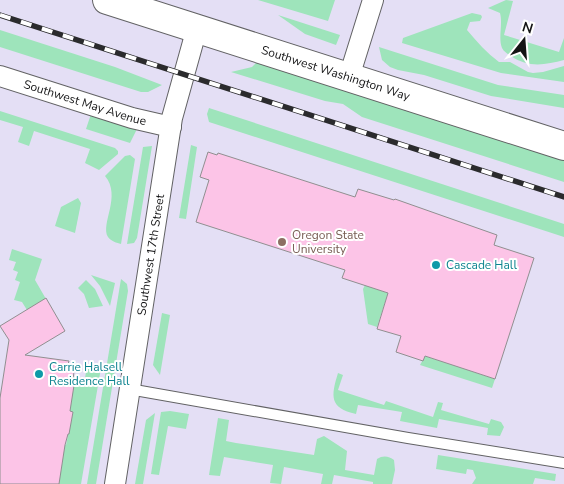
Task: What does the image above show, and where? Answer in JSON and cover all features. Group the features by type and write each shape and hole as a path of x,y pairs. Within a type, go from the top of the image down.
{"street":[{"name":"Southwest Washington Way","path":"107,0 564,146"},
{"path":"349,77 373,0"},
{"name":"Southwest 17th Street","path":"116,484 129,389 171,127 197,28"},
{"name":"Southwest May Avenue","path":"0,76 132,118 171,127"}],"lane":[{"path":"129,389 408,438 564,462"}],"shaded area":[{"name":"Oregon State University","path":"0,0 564,0 564,484 0,484"}],"green space":[{"path":"258,0 335,0 328,21"},
{"path":"506,0 513,1 504,35 559,52 564,38 564,60 543,64 530,64 517,60 504,51 500,40 500,13 488,8"},
{"path":"472,13 482,17 480,21 470,22 467,30 499,62 510,62 533,73 564,66 564,82 501,73 402,43 403,38"},
{"path":"278,15 340,35 336,45 305,34"},
{"path":"0,30 115,67 162,85 148,92 141,92 0,47"},
{"path":"379,47 498,85 564,95 564,108 491,96 424,75 398,70 390,67 382,60"},
{"path":"260,59 564,159 564,182 362,117 343,104 325,101 231,72 252,67"},
{"path":"209,108 564,224 564,237 209,122 207,114"},
{"path":"0,111 115,148 118,154 99,170 85,163 90,149 34,131 29,146 18,142 23,127 0,120"},
{"path":"91,114 137,129 130,143 86,129"},
{"path":"191,145 197,147 186,219 179,218"},
{"path":"152,146 137,238 134,243 127,244 143,147"},
{"path":"130,155 135,159 121,244 109,238 106,231 112,192 105,176 125,156"},
{"path":"78,198 81,203 75,233 55,226 61,207"},
{"path":"12,249 42,259 35,280 46,299 27,310 22,302 14,300 20,282 15,280 18,272 13,270 16,262 9,260"},
{"path":"91,275 115,283 110,306 100,286"},
{"path":"121,279 127,284 128,291 96,484 87,484"},
{"path":"86,280 95,289 103,306 89,308 84,294 78,288"},
{"path":"365,285 388,293 377,327 368,324 363,289"},
{"path":"162,313 170,315 160,375 153,365"},
{"path":"425,356 495,379 492,388 420,365"},
{"path":"87,366 101,368 81,484 57,484 55,443 66,445 73,412 60,410 73,392 75,379 73,377 85,378"},
{"path":"338,373 343,375 338,390 384,405 386,401 433,417 438,402 443,403 441,410 489,424 491,419 501,422 504,427 500,436 487,435 488,428 439,419 437,428 400,421 402,412 358,405 356,414 341,408 334,400 334,388"},
{"path":"170,411 189,414 186,429 168,426 159,475 151,474 161,412"},
{"path":"155,413 143,484 135,484 146,420"},
{"path":"218,418 229,420 226,441 236,443 314,455 317,439 324,436 347,451 345,470 374,475 377,459 390,458 394,460 395,470 392,484 373,484 373,482 334,475 332,484 321,484 323,474 284,467 281,484 270,483 273,465 224,457 220,476 209,475"},
{"path":"438,455 556,474 555,481 535,478 533,484 472,484 476,478 473,470 467,469 466,474 436,469"}],"building":[{"name":"Cascade Hall","path":"208,152 217,155 218,153 355,197 358,189 395,199 497,235 494,245 534,258 495,379 425,356 423,361 396,352 401,336 377,329 388,293 342,278 345,270 196,222 209,180 200,177"},
{"name":"Carrie Halsell Residence Hall","path":"46,298 65,331 25,355 69,361 68,364 75,365 73,379 75,379 70,411 73,412 65,445 59,484 0,484 0,398 9,340 0,326"}],"railway":[{"path":"0,15 564,197"}],"place":[{"name":"Oregon State University","path":"282,242"},
{"name":"Cascade Hall","path":"436,265"},
{"name":"Carrie Halsell Residence Hall","path":"39,374"}]}
